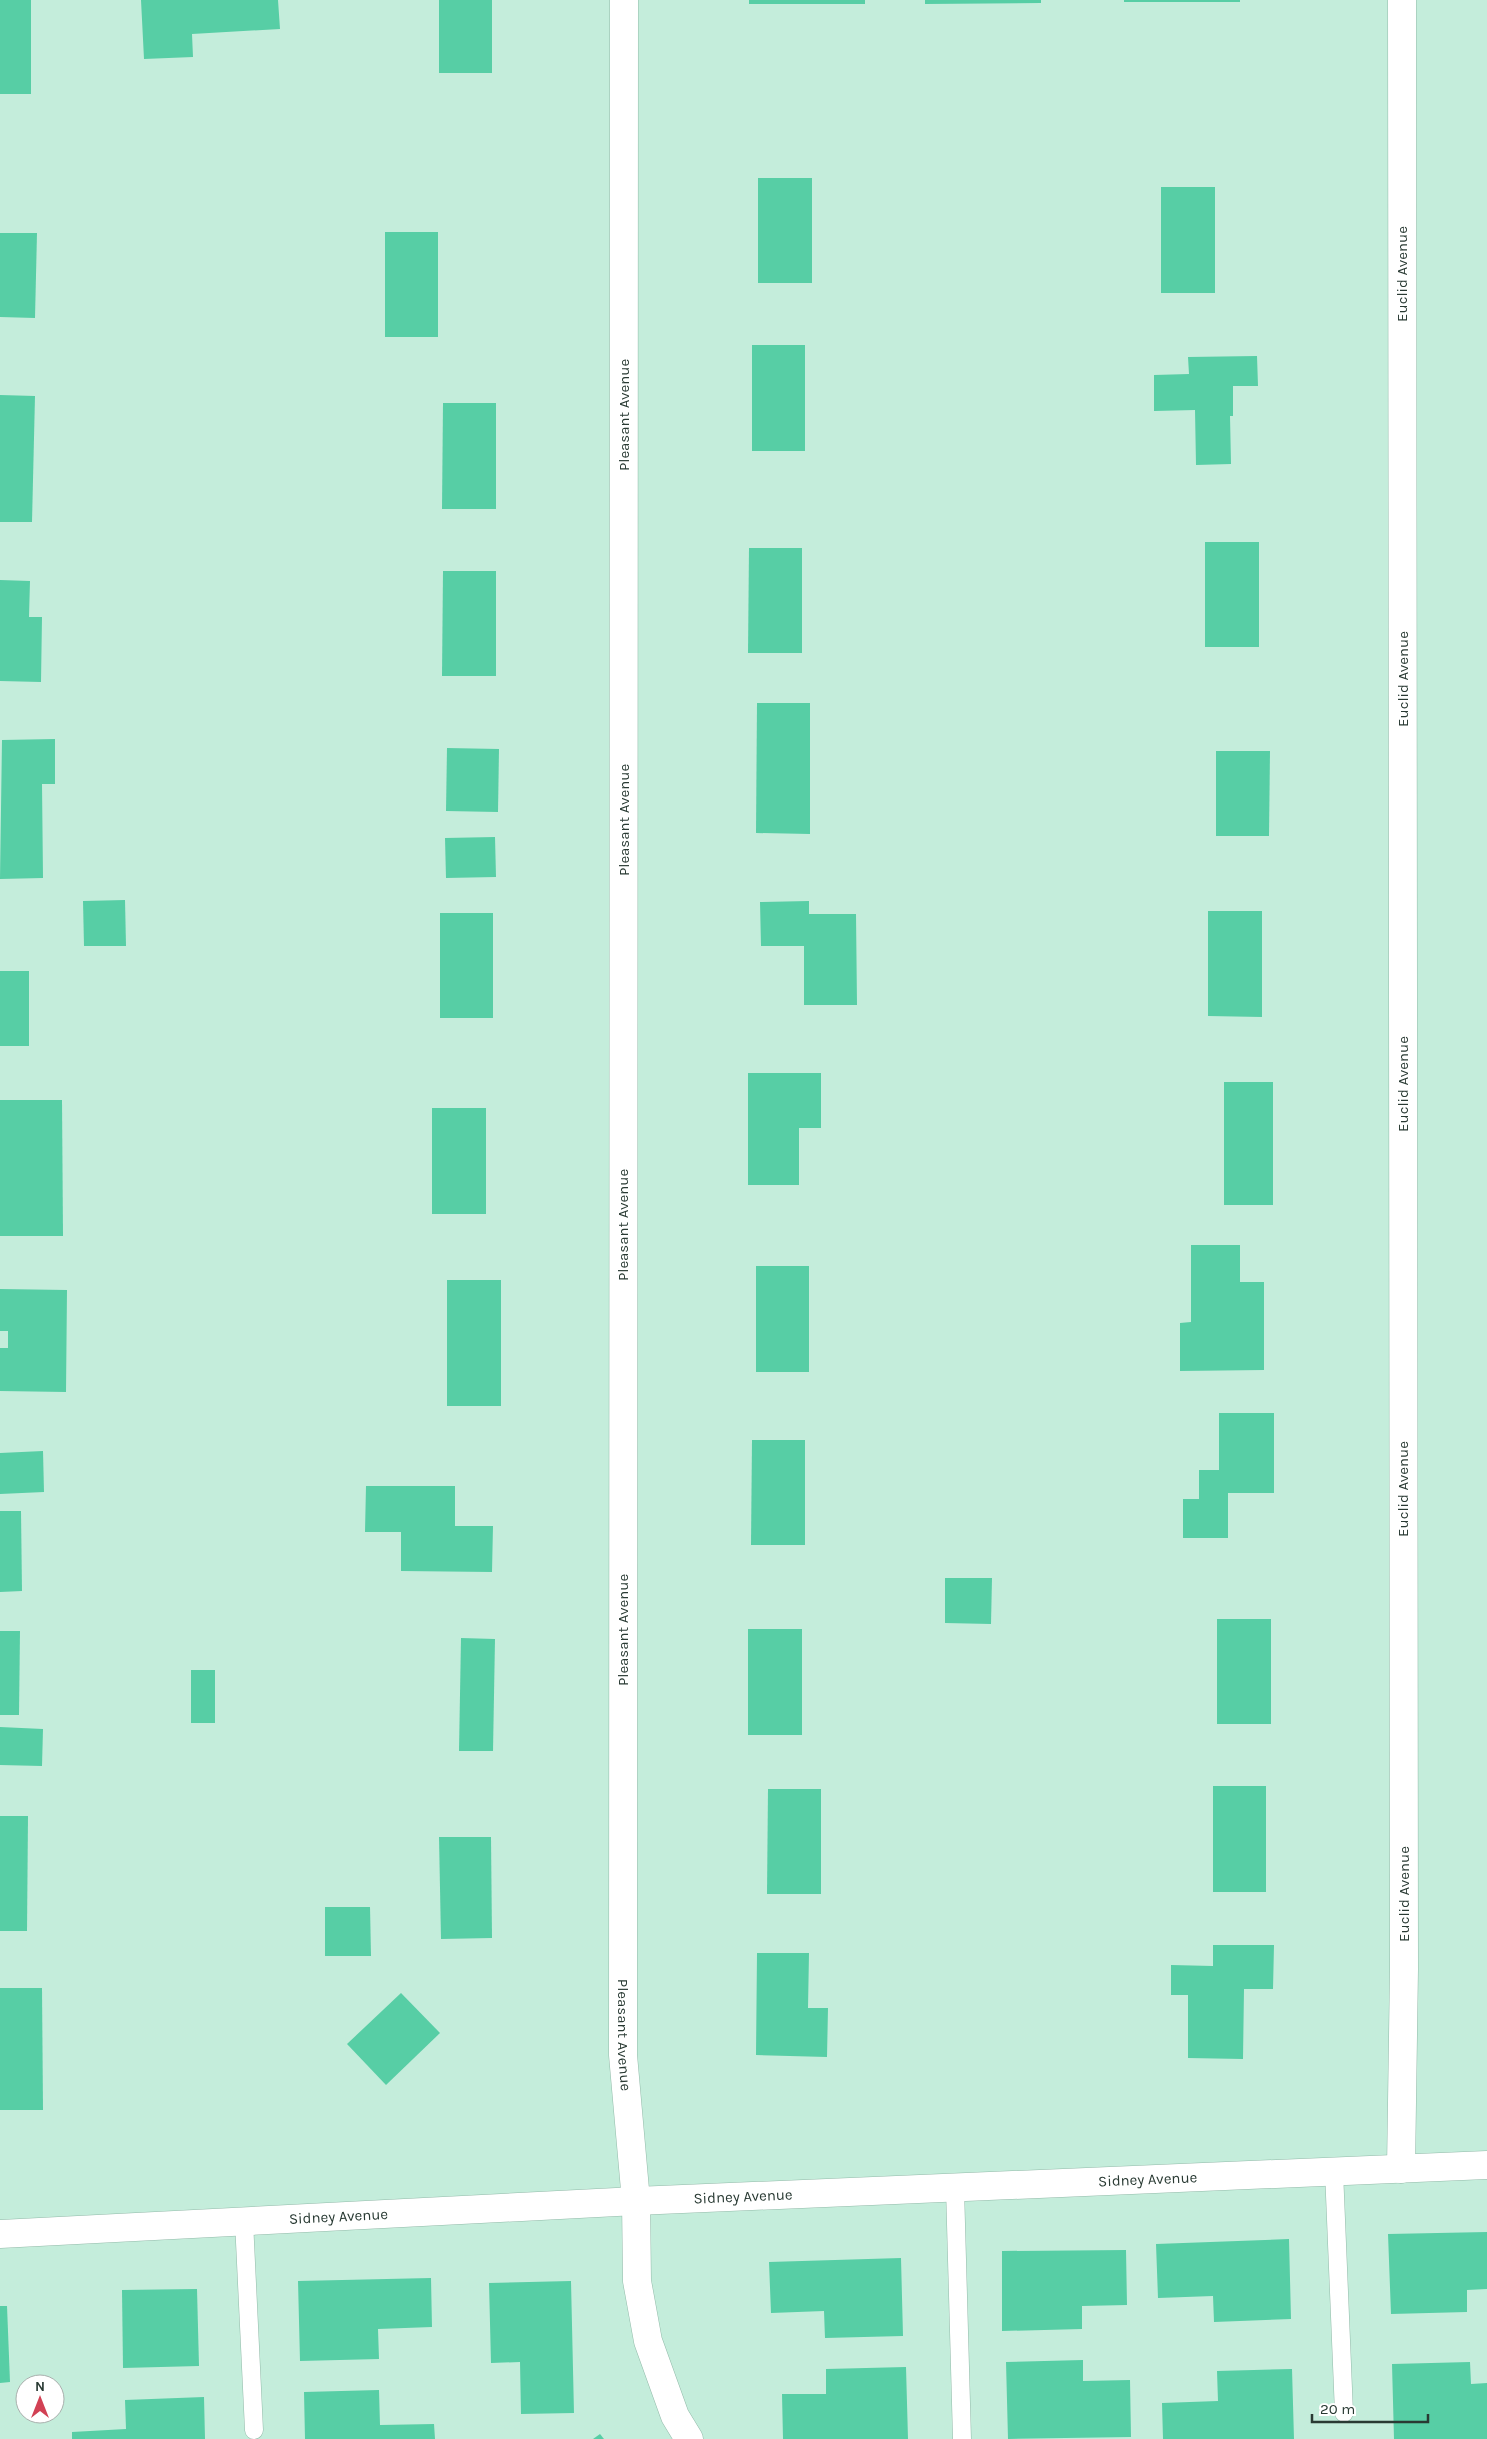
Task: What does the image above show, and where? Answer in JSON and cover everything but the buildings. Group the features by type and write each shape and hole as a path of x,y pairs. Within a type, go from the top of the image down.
{"street":[{"name":"Pleasant Avenue","path":"624,0 623,2055 636,2201 637,2281 648,2341 675,2416 689,2439"},
{"name":"Euclid Avenue","path":"1401,2169 1404,1969 1402,0"},
{"name":"Sidney Avenue","path":"0,2234 636,2201 1487,2165"}],"lane":[{"path":"1334,2171 1344,2413"},
{"path":"955,2188 962,2439"},
{"path":"244,2221 254,2430"}]}
